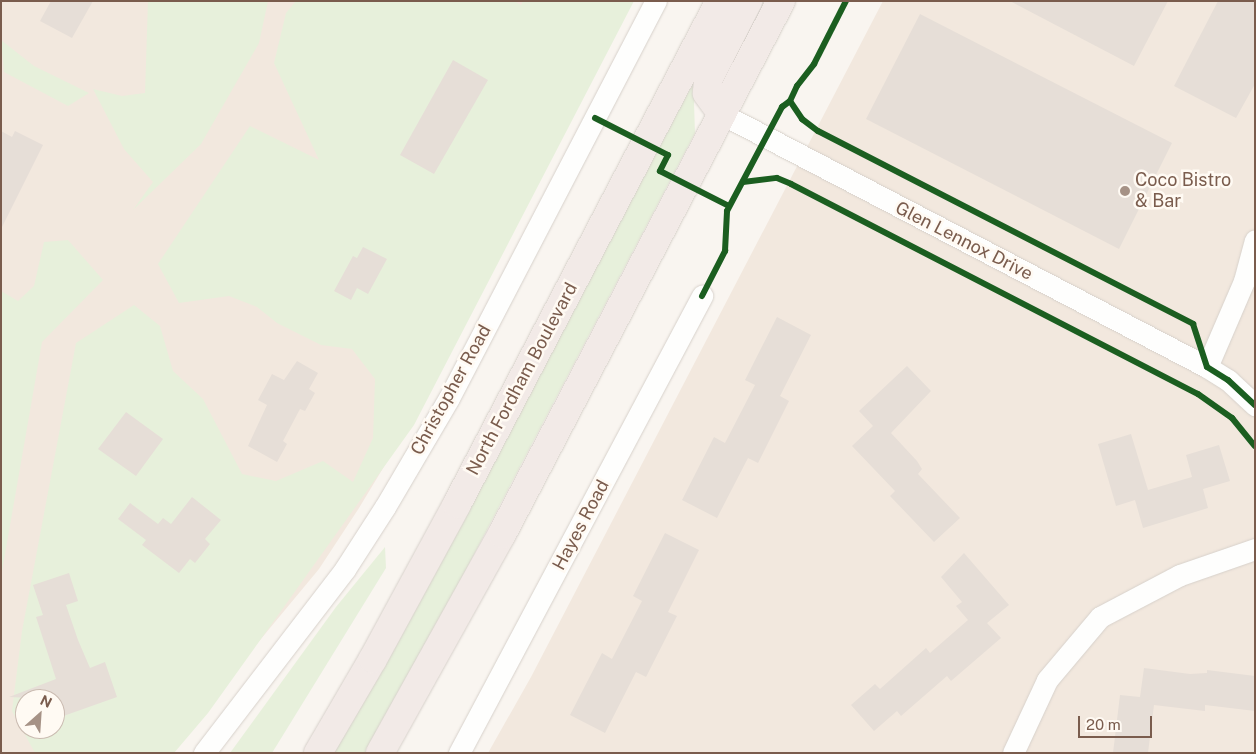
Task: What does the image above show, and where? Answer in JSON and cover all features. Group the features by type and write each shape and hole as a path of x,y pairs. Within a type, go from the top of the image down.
{"highway":[{"name":"North Fordham Boulevard","path":"318,753 374,659 720,1"},
{"path":"722,114 708,93 708,80 748,1"},
{"path":"380,753 502,534 780,1"}],"street":[{"name":"Christopher Road","path":"204,753 345,569 385,507 449,398 656,1"},
{"name":"Glen Lennox Drive","path":"722,114 1207,366 1228,380 1255,405"},
{"path":"1207,366 1244,281 1255,240"},
{"name":"Hayes Road","path":"458,753 702,296"},
{"path":"1013,753 1047,680 1100,617 1180,575 1255,549"}],"shaded area":[{"path":"1,1 627,1 403,435 359,508 319,569 166,753 1,753"},
{"path":"883,1 1255,1 1255,753 488,753 531,677"}],"green space":[{"path":"148,1 268,1 259,43 201,144 133,210 153,182 124,149 93,89 122,96 145,93"},
{"path":"296,1 514,1 521,5 523,1 634,1 414,425 208,713 174,753 35,753 27,739 65,739 65,689 15,689 15,716 12,711 22,631 76,343 134,305 160,326 173,371 203,399 242,474 276,481 323,461 353,482 373,438 375,379 352,349 321,345 277,323 257,307 229,296 179,303 158,264 250,126 319,160 274,63 286,13"},
{"path":"1,40 34,66 89,93 68,106 4,72"},
{"path":"694,81 698,84 694,103 695,133 437,625 365,753 333,753 464,518"},
{"path":"68,240 103,280 42,342 1,577 1,291 18,301 34,286 44,242"},
{"path":"385,547 386,568 272,753 230,753 336,607"}],"building":[{"path":"51,1 93,1 72,38 40,21"},
{"path":"1010,1 1168,1 1134,66"},
{"path":"1218,1 1255,1 1255,84 1236,118 1174,86"},
{"path":"920,14 1172,143 1119,249 866,119"},
{"path":"453,60 488,80 434,174 400,155"},
{"path":"1,131 12,137 15,131 43,145 1,229"},
{"path":"363,247 387,259 368,294 357,288 351,300 334,291 353,256 357,258"},
{"path":"777,317 811,335 780,396 789,401 758,463 748,458 717,518 682,500 714,437 725,443 755,385 745,380"},
{"path":"297,361 318,373 309,389 315,393 305,411 300,409 283,441 287,444 277,462 248,446 267,405 258,400 272,374 284,380"},
{"path":"907,366 931,391 891,433 917,461 922,469 918,474 960,518 934,542 890,496 895,491 852,446 873,426 859,411"},
{"path":"126,412 163,439 136,476 98,449"},
{"path":"1131,434 1148,490 1192,477 1186,455 1219,445 1230,481 1203,489 1208,508 1143,528 1135,500 1116,506 1098,444"},
{"path":"192,497 221,520 205,539 210,544 195,563 190,559 179,573 142,545 146,540 118,519 130,503 158,524 163,518 171,524"},
{"path":"665,533 699,550 668,612 677,616 646,677 636,672 605,733 570,715 602,653 612,659 642,601 633,596"},
{"path":"964,553 1009,605 987,623 1001,638 951,681 947,676 901,716 897,711 874,731 851,705 875,684 880,689 926,648 930,653 968,620 956,606 962,602 941,577"},
{"path":"69,573 78,601 66,605 78,640 90,668 105,662 117,697 65,715 65,689 30,689 56,679 36,617 43,615 33,585"},
{"path":"1144,668 1190,674 1207,673 1207,670 1255,676 1255,711 1205,705 1205,711 1154,705 1148,753 1113,753 1120,695 1140,697"}],"cycle path":[{"path":"702,296 725,251 727,211 782,107 790,101 797,86 814,64 846,1"},
{"path":"790,101 802,119 818,131 1193,324 1207,367 1228,380 1255,405"},
{"path":"595,118 668,155 660,171 729,206"},
{"path":"743,182 777,178 791,184 1198,394 1232,418 1255,446"}],"place":[{"name":"Coco Bistro & Bar","path":"1125,191"}]}
